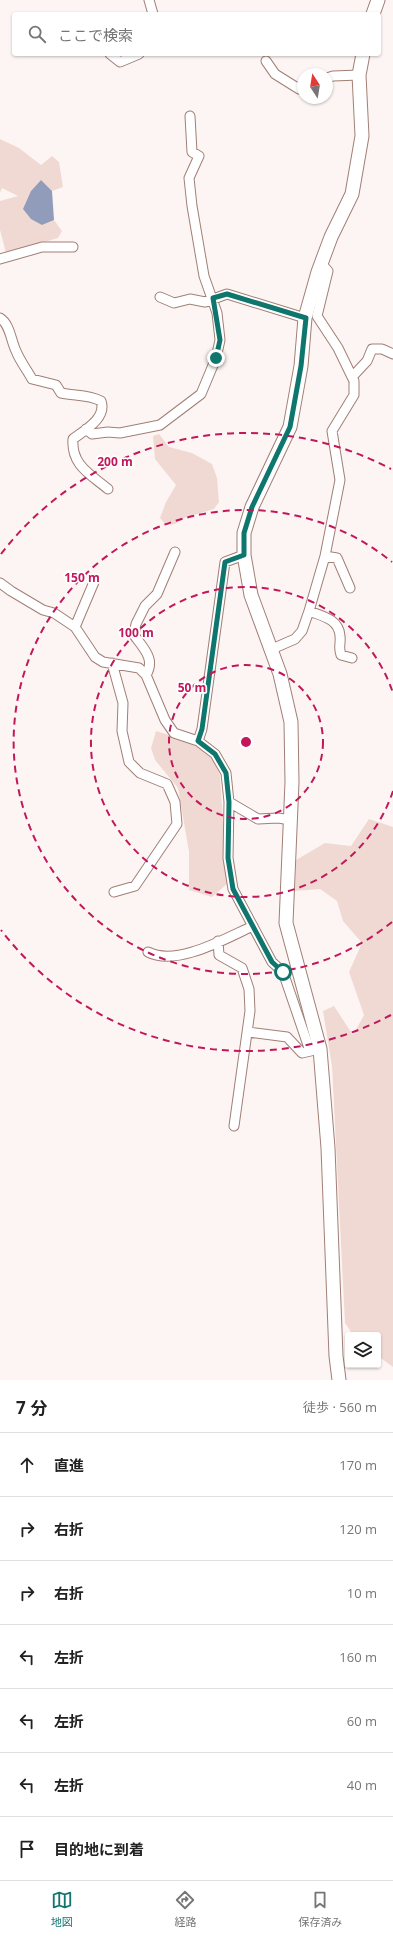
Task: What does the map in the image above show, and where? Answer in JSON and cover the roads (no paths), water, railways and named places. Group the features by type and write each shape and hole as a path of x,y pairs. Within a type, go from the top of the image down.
{"street":[{"path":"149,0 152,12"},
{"path":"374,12 378,0"},
{"path":"112,56 120,62 134,56"},
{"path":"339,1380 336,1356 328,1148 315,1050 286,923 292,782 291,722 280,674 250,595 244,555 244,533 252,507 290,427 301,366 306,318 321,263 331,237 352,194 362,136 359,75 363,56"},
{"path":"266,61 275,74 297,88"},
{"path":"333,76 359,75"},
{"path":"86,429 92,434 108,432 120,433 160,425 201,394 216,358 220,340 213,298 204,276 192,206 189,178 200,156 192,152 190,116"},
{"path":"0,259 42,248 73,247"},
{"path":"272,650 295,639 302,631 309,611 325,556 340,480 332,431 354,395 354,382 352,377 338,348 317,316 328,270 321,263"},
{"path":"160,297 174,303 190,299 205,302 227,294 306,318"},
{"path":"0,318 3,320 12,336 16,351 32,379 56,385 62,393 75,396 90,396 101,401 103,408 100,415 73,439 72,450 79,465 108,489"},
{"path":"352,377 367,361 372,349 382,349 393,354"},
{"path":"146,675 150,668 150,657 134,635 136,624 145,606 157,594 175,552"},
{"path":"198,741 202,729 225,562 244,555"},
{"path":"325,556 337,558 350,588"},
{"path":"0,582 11,591 43,610 54,613 75,627 95,657 103,662 139,668 146,675 165,720 174,733 198,741 215,754 226,773 229,802 228,858 233,889 272,962 283,972 315,1050"},
{"path":"75,627 94,582"},
{"path":"309,611 332,619 337,626 340,636 338,648 342,655 352,658"},
{"path":"112,663 123,703 122,731 129,762 140,773 167,784 175,802 177,824 135,886 114,892"},
{"path":"229,802 258,819 278,818 290,820"},
{"path":"148,952 157,957 175,955 206,947 253,926"},
{"path":"218,941 219,955 242,968 249,989 250,1011 248,1032 234,1126"},
{"path":"248,1032 287,1037 302,1053 315,1050"}],"water":[{"path":"41,180 52,191 54,220 42,225 31,219 23,209 31,191"}]}
